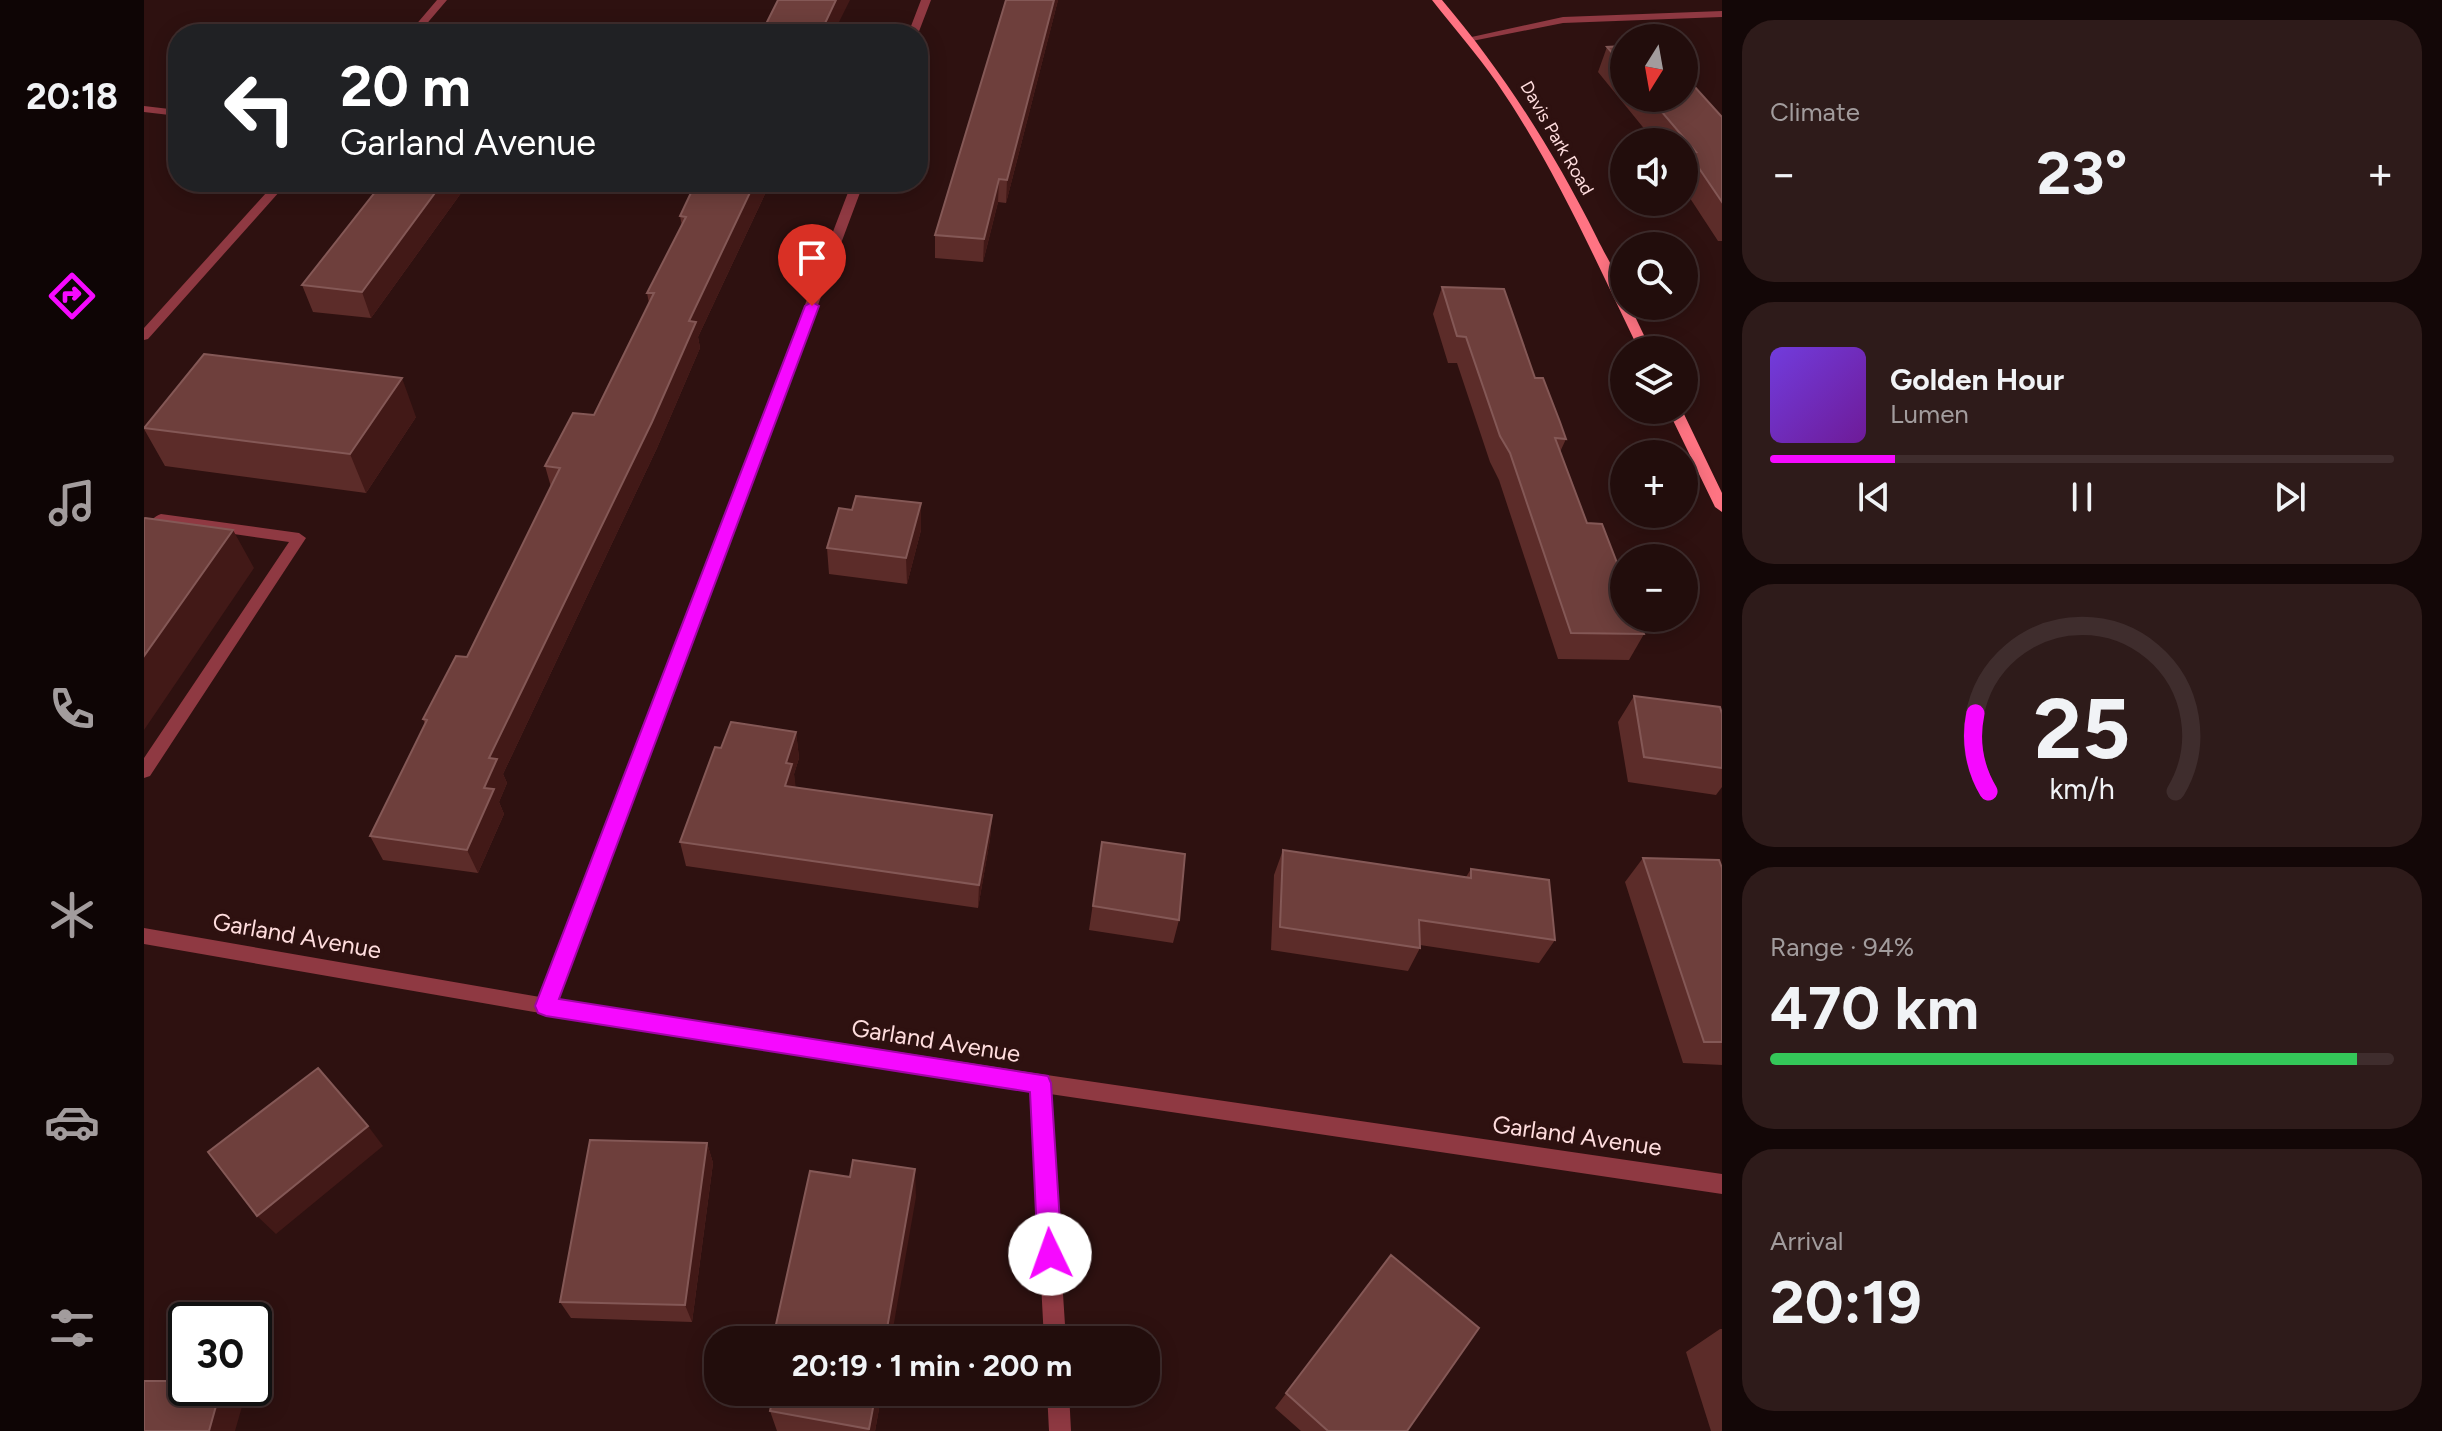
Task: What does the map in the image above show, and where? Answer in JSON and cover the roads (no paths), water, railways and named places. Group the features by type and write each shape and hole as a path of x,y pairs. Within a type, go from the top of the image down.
{"main road":[{"name":"Davis Park Road","path":"1437,0 1472,38 1515,97 1556,170 1638,336"},
{"path":"1682,424 1722,507"}],"street":[{"path":"422,24 442,0"},
{"path":"917,24 926,0"},
{"path":"1472,38 1563,20 1722,14"},
{"path":"144,109 168,112"},
{"path":"144,336 273,192"},
{"path":"546,1006 854,192"},
{"path":"144,541 161,519 299,538 144,771"},
{"name":"Garland Avenue","path":"144,936 546,1006 1722,1184"},
{"path":"1040,1083 1054,1326"},
{"path":"1059,1406 1060,1431"}]}
